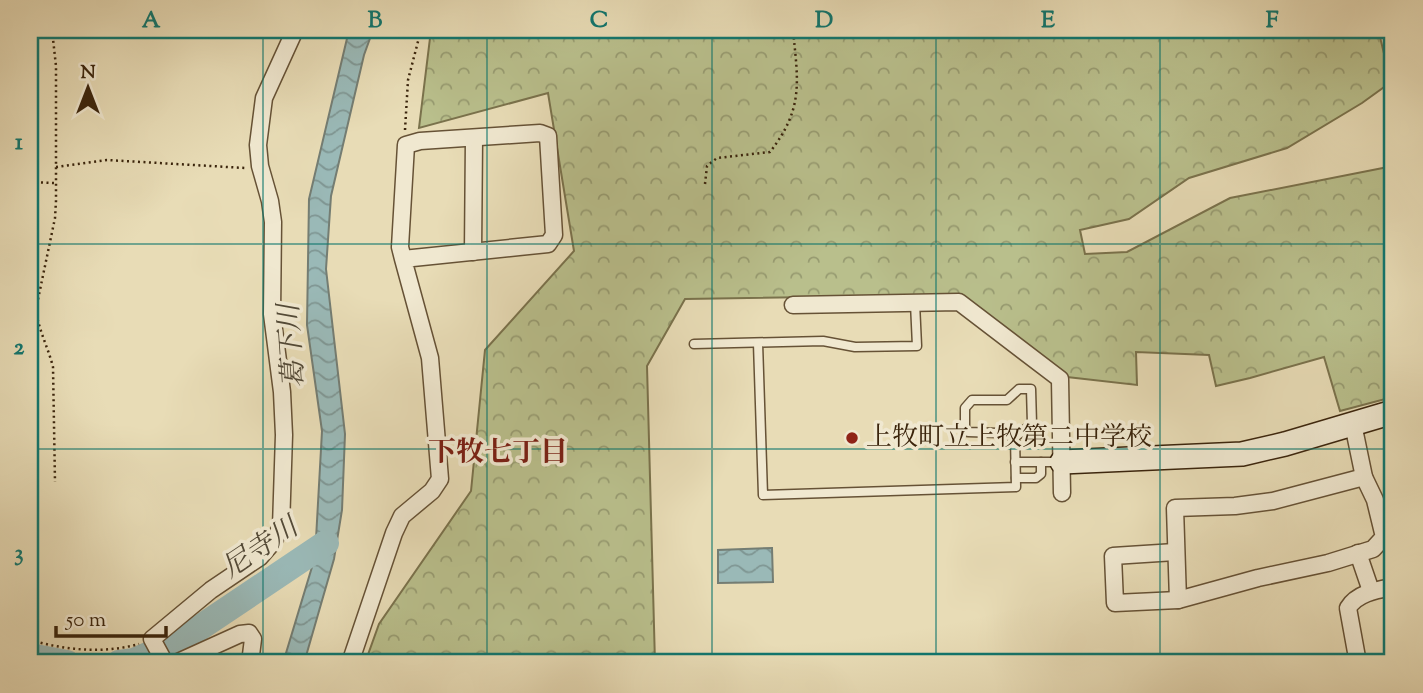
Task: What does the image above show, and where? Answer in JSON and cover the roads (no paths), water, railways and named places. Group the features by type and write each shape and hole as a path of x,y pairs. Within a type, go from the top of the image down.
{"street":[{"path":"165,663 152,639 211,590 260,556 273,542 281,527 284,507 284,435 282,393 272,314 273,222 260,166 259,125 264,97 295,30"},
{"path":"350,663 402,516 432,491 440,479 430,358 403,259 400,247 406,145 420,141 540,134 548,136 554,234 548,244 403,259"},
{"path":"474,138 474,251"},
{"path":"793,305 959,302 1060,379 1051,462 1062,493"},
{"path":"1051,462 1242,454 1393,412"},
{"path":"1175,552 1113,556 1115,603 1178,600 1258,578 1328,563 1373,549 1384,537 1375,500 1364,477 1353,424"},
{"path":"1178,600 1175,508 1235,506 1273,501 1364,477"},
{"path":"1358,553 1370,592"},
{"path":"1358,663 1348,608 1370,592 1393,587"},
{"path":"176,663 240,634 249,633 253,639 250,663"}],"lane":[{"path":"694,344 823,341 855,347 917,346 915,303"},
{"path":"758,342 763,495 1016,487 1015,438"},
{"path":"1019,389 1031,389 1032,424 1015,438 998,433 968,432 965,429 967,404 972,400 1007,400 1019,389"},
{"path":"1016,462 1051,462"},
{"path":"1016,478 1036,478 1051,462"}],"water":[{"path":"349,30 373,30 364,55 331,196 326,269 345,434 342,510 334,559 304,663 283,663 315,557 322,431 307,325 309,199"},
{"path":"772,548 773,582 718,583 718,550"}],"waterway":[{"name":"尼寺川","path":"119,663 134,661 180,641 326,543"},
{"name":"尼寺川","path":"30,656 67,663"}],"place":[{"name":"上牧町立上牧第二中学校","path":"852,438"}],"district":[{"name":"下牧七丁目","path":"498,454"}],"water label":[{"name":"葛下川","path":"293,346"}]}
